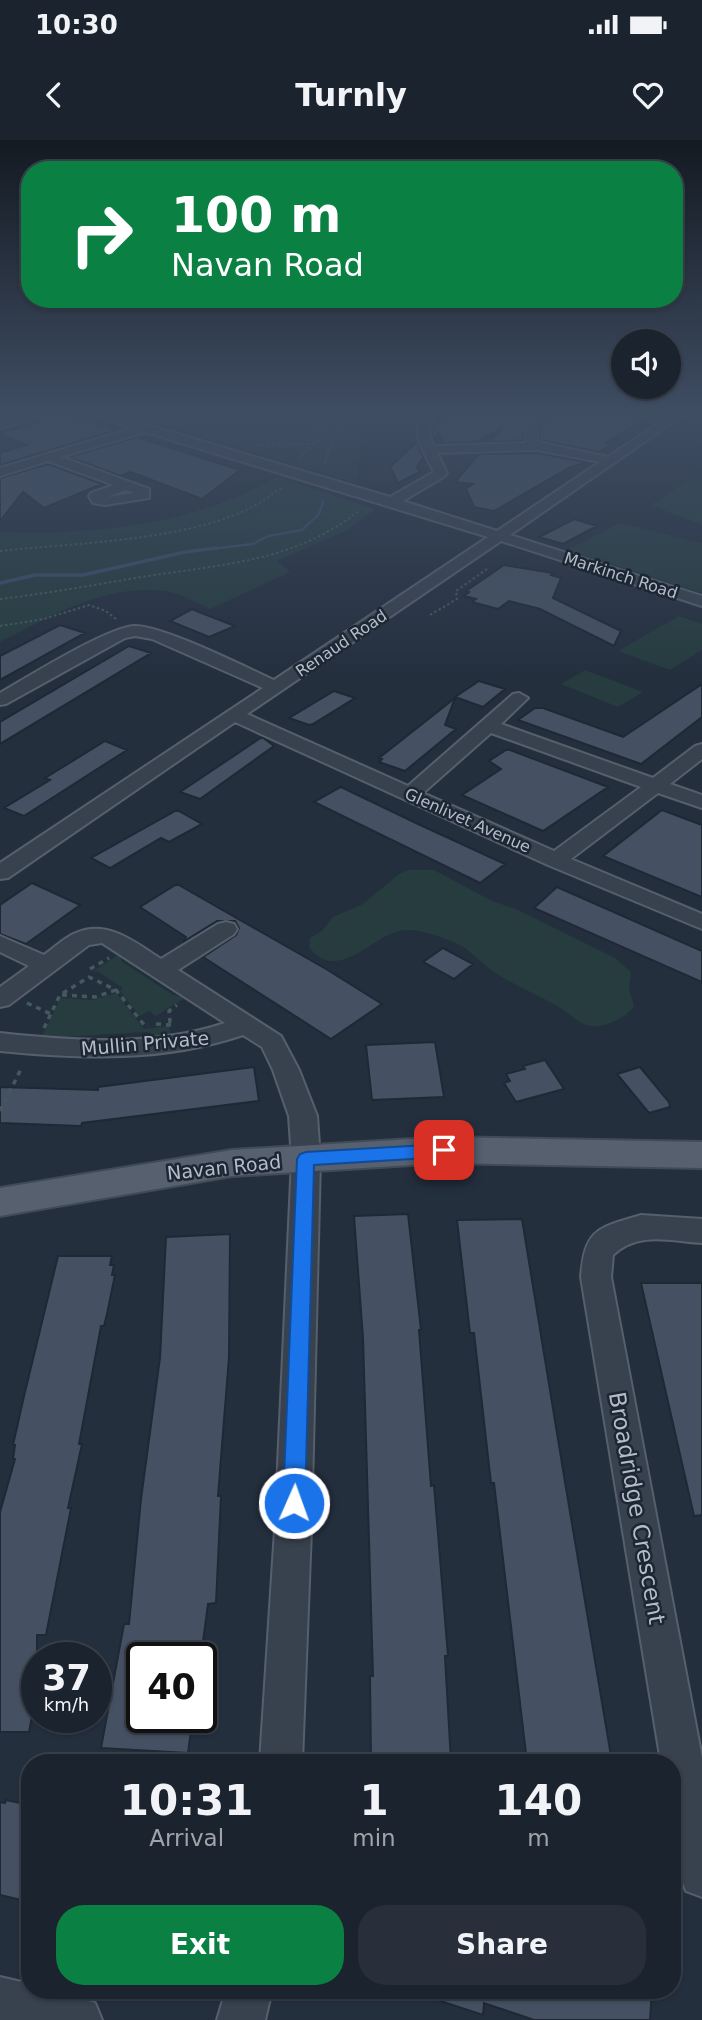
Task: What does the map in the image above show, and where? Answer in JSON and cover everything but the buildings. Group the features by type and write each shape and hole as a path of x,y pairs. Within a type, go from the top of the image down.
{"main road":[{"name":"Navan Road","path":"0,1202 232,1163 444,1150 702,1155"}],"street":[{"name":"Markinch Road","path":"388,501 702,601"},
{"name":"Renaud Road","path":"0,873 552,501"},
{"path":"0,700 119,635 135,631 156,635 276,687"},
{"path":"410,794 519,698"},
{"name":"Glenlivet Avenue","path":"234,715 556,860 702,922"},
{"path":"488,726 702,802"},
{"path":"556,860 702,750"},
{"path":"161,970 226,929"},
{"path":"0,999 83,938 104,936 115,940 272,1042 280,1054 303,1116 306,1159 293,1530 281,1754"},
{"path":"0,943 46,965"},
{"name":"Mullin Private","path":"0,1042 73,1050 107,1049 220,1036 246,1026"},
{"name":"Broadridge Crescent","path":"681,1754 596,1277 598,1250 615,1235 641,1227 702,1231"},
{"name":"Broadridge Crescent","path":"681,1757 702,1875"},
{"path":"241,2020 247,1999"},
{"path":"0,2000 78,2020"}],"path":[{"path":"0,551 144,536 213,523 249,509 262,501"},
{"path":"0,599 285,551 318,539 340,527 371,501"},
{"path":"430,614 457,599 456,591 487,569"},
{"path":"0,626 48,618 73,608 93,605 107,610 119,622"},
{"path":"90,969 119,952"},
{"path":"89,978 90,957"},
{"path":"89,978 116,990 145,1026 170,1023"},
{"path":"42,1031 60,995 89,978"},
{"path":"60,995 95,997 116,990"},
{"path":"26,1003 51,1014"},
{"path":"172,1034 169,1010 179,1004"},
{"path":"0,1111 21,1069"}],"green space":[{"path":"226,501 350,501 375,509 346,531 277,561 290,572 210,609 170,592 120,592 79,604 0,642 0,532 106,529 143,524"},
{"path":"657,501 702,501 702,525 651,505"},
{"path":"620,523 702,543 702,593 567,550"},
{"path":"679,616 702,624 702,650 670,670 618,651"},
{"path":"585,670 643,692 618,707 561,684"},
{"path":"409,870 434,870 492,901 516,909 615,958 631,972 629,989 634,1006 616,1021 598,1026 586,1025 499,975 460,945 420,931 405,930 388,935 342,960 331,961 320,957 309,947 310,938 322,931 333,917 363,904 399,874"},
{"path":"121,953 121,961 173,995 186,997 156,1016 149,1011 140,1016 120,991 123,988 97,971 92,972"},
{"path":"116,993 144,1029 169,1026 170,1034 157,1036 147,1032 62,1037 53,1042 40,1040 61,998 93,1000"}],"waterway":[{"path":"202,550 253,544 268,536 302,530 319,514 323,502"},
{"path":"0,583 35,575 83,575 185,552 217,548"}],"route":[{"path":"294,1503 306,1159 444,1150"}]}
